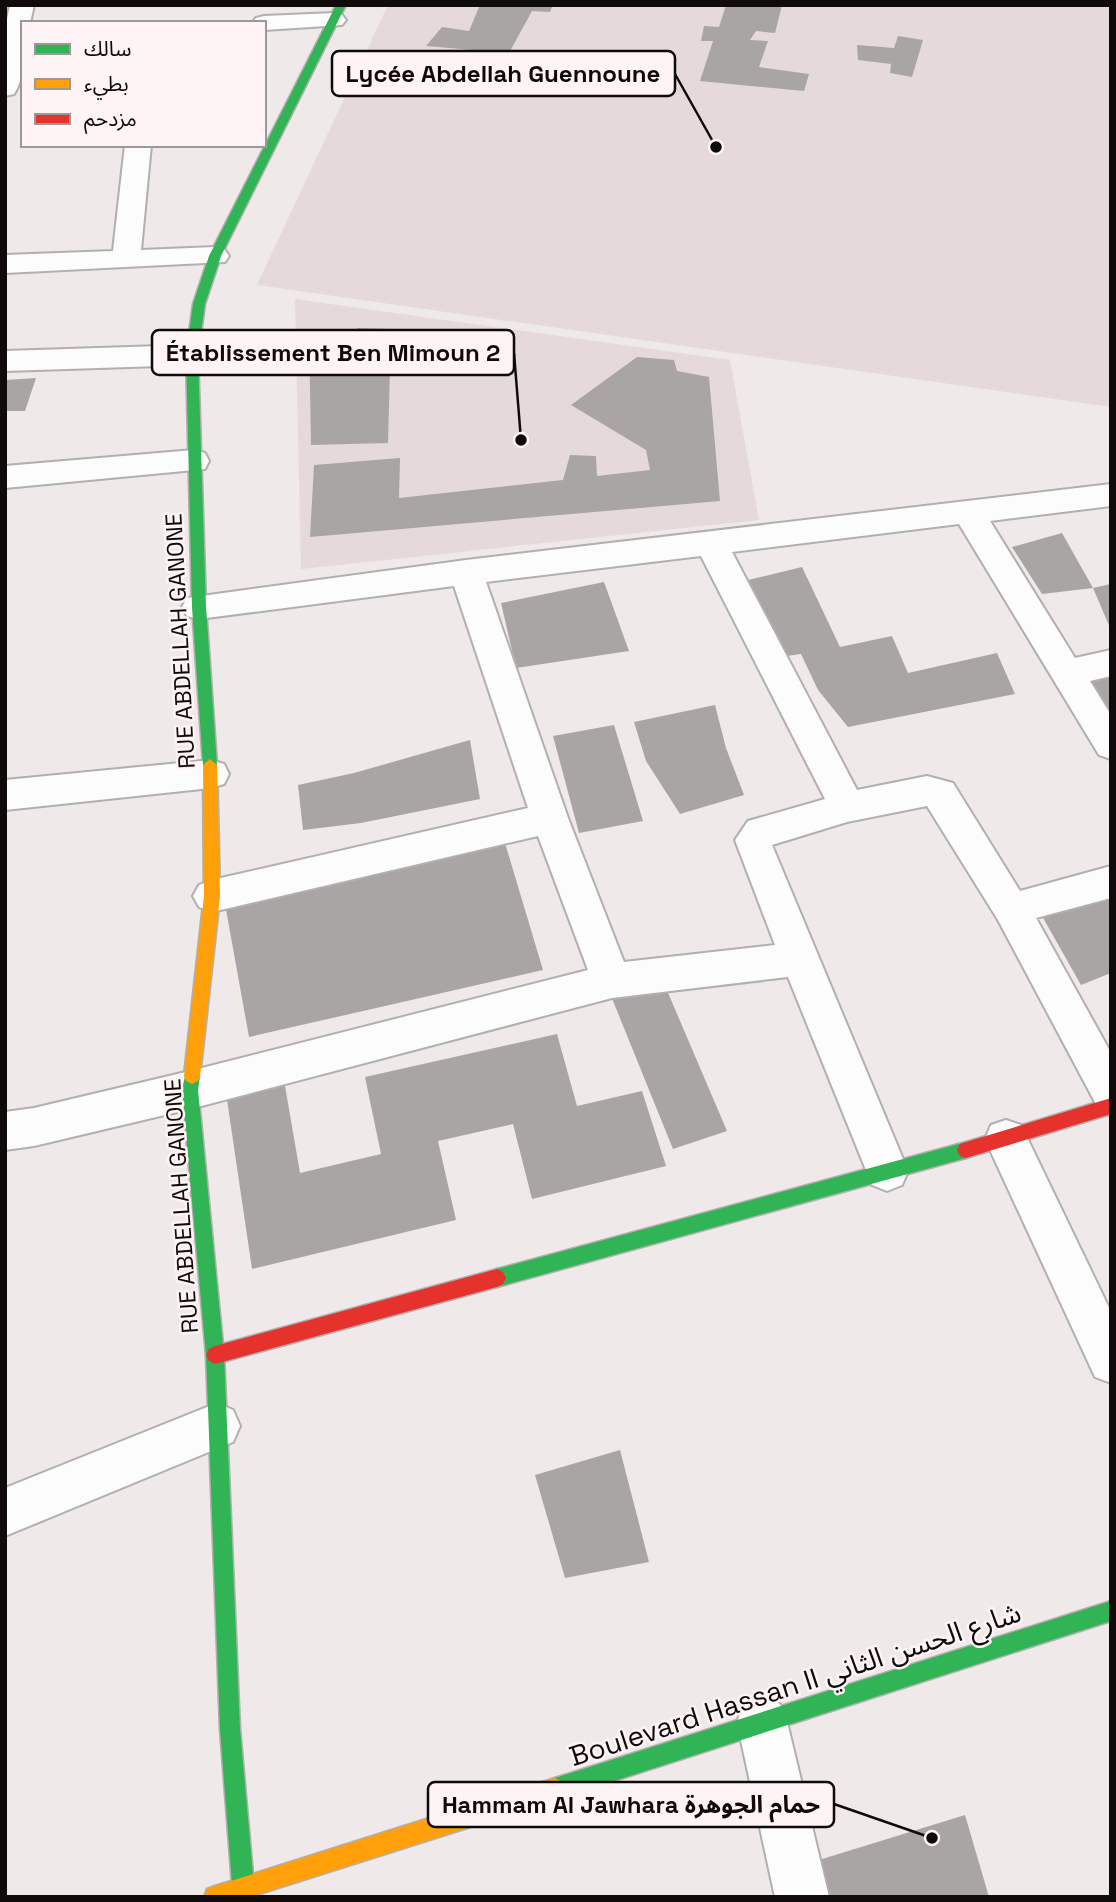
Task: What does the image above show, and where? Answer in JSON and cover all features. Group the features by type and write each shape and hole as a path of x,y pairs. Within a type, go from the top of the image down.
{"street":[{"path":"5,89 22,5"},
{"path":"266,23 337,13"},
{"name":"RUE ABDELLAH GANONE","path":"244,1892 230,1729 215,1354 190,1090 212,896 211,774 199,607 192,355 199,304 215,256 337,13"},
{"path":"126,260 138,147"},
{"path":"5,264 215,256"},
{"path":"5,361 192,355"},
{"path":"5,477 194,461"},
{"path":"199,607 466,572 1111,495"},
{"path":"968,512 1111,745"},
{"path":"711,543 847,807"},
{"path":"466,572 550,818 612,981"},
{"path":"1066,673 1111,663"},
{"path":"5,795 211,774"},
{"path":"887,1171 753,840 761,832 847,807 928,791 940,793 1011,909 1111,1093"},
{"path":"212,896 550,818"},
{"path":"1011,909 1111,882"},
{"path":"5,1131 34,1127 190,1090 612,981 799,959"},
{"path":"215,1354 1006,1139 1111,1106"},
{"path":"1006,1139 1111,1361"},
{"path":"5,1512 217,1426"},
{"name":"Boulevard Hassan II شارع الحسن الثاني","path":"215,1897 244,1892 762,1722 1110,1615"},
{"path":"762,1722 802,1897"}],"shaded area":[{"path":"388,5 1109,5 1111,407 257,285"},
{"path":"295,299 730,360 759,520 301,569"}],"building":[{"path":"480,5 553,5 550,12 532,11 509,53 426,46 442,27 469,31"},
{"path":"726,5 782,5 775,33 756,31 750,40 768,41 759,67 809,74 804,91 700,81 713,41 701,41 704,26 719,27"},
{"path":"898,36 923,40 912,77 890,73 891,64 858,60 857,45 894,48"},
{"path":"357,328 391,329 388,443 311,445 309,331 336,331 339,342 357,340"},
{"path":"637,357 674,360 677,371 709,377 720,501 310,537 314,465 400,458 399,498 563,480 570,455 596,456 597,476 650,470 646,450 571,405"},
{"path":"36,378 25,411 5,411 5,380"},
{"path":"1062,533 1093,588 1042,594 1012,547"},
{"path":"802,567 840,647 892,636 908,673 997,653 1015,694 848,727 818,690 801,654 780,657 748,580"},
{"path":"604,582 629,651 516,668 501,603"},
{"path":"1111,584 1111,630 1093,588"},
{"path":"1111,677 1111,715 1087,683"},
{"path":"715,705 726,748 744,795 680,814 646,761 634,722"},
{"path":"614,725 643,821 579,833 553,736"},
{"path":"470,740 480,799 361,823 303,830 298,785 354,773"},
{"path":"505,843 543,970 249,1037 225,904"},
{"path":"1111,899 1111,973 1081,985 1042,916"},
{"path":"663,981 727,1131 673,1149 611,996"},
{"path":"557,1034 577,1106 642,1091 666,1166 532,1199 513,1124 438,1141 456,1220 252,1269 226,1093 284,1080 300,1173 381,1154 365,1077"},
{"path":"620,1450 649,1562 565,1578 535,1475"},
{"path":"965,1815 989,1897 827,1897 819,1860"}],"traffic: fast":[{"path":"210,765 199,607 192,355 199,304 215,256 341,5"},
{"path":"192,1076 190,1090 215,1355 230,1729 244,1897"},
{"path":"497,1278 966,1150"},
{"path":"555,1789 1111,1611"}],"traffic: slow":[{"path":"192,1076 212,896 210,765"},
{"path":"215,1897 555,1789"}],"traffic: jam":[{"path":"966,1150 1111,1106"},
{"path":"215,1355 497,1278"}],"place":[{"name":"Lycée Abdellah Guennoune","path":"716,147"},
{"name":"Établissement Ben Mimoun 2","path":"521,440"},
{"name":"Hammam Al Jawhara حمام الجوهرة","path":"932,1838"}]}
